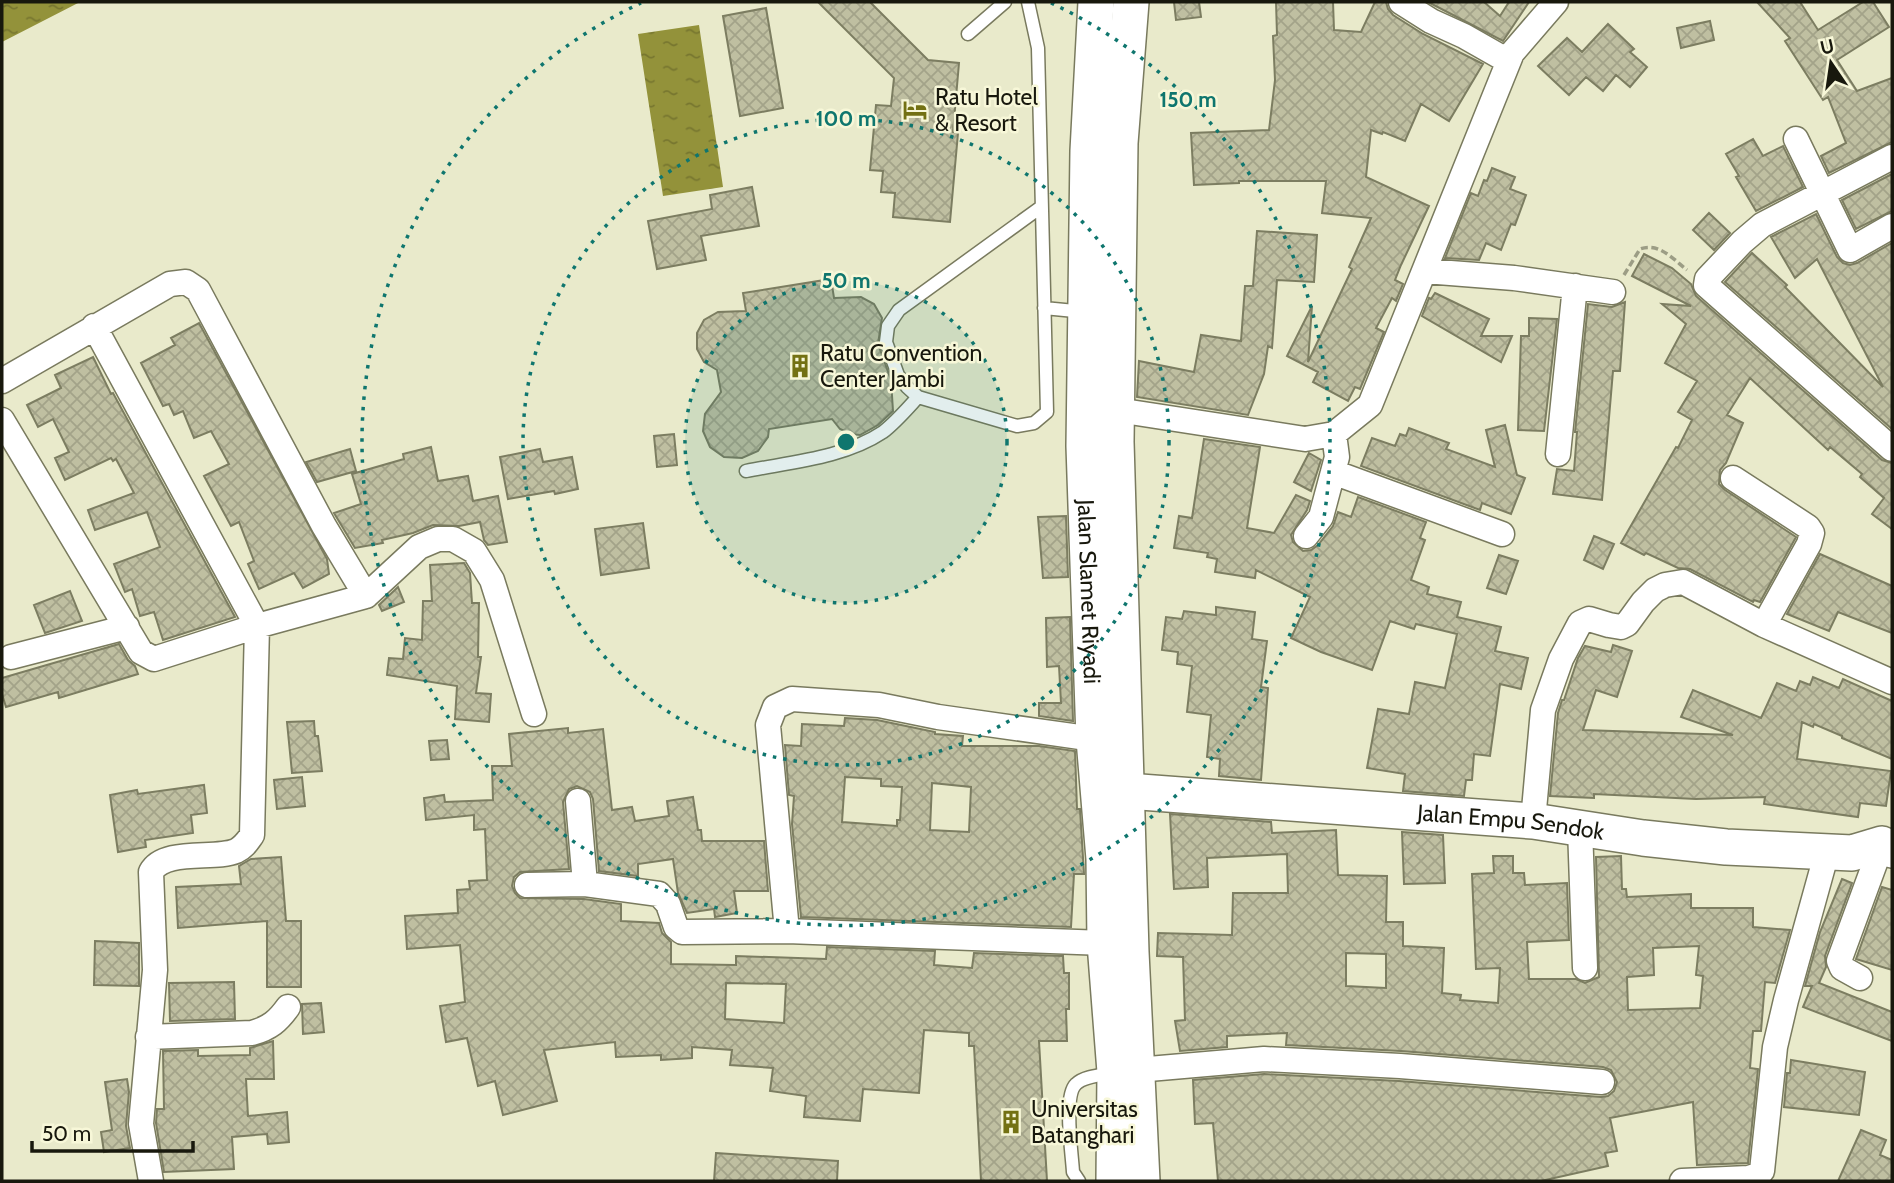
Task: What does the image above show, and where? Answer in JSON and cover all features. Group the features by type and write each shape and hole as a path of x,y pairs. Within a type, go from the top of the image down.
{"main road":[{"name":"Jalan Slamet Riyadi","path":"1096,2 1088,151 1101,310 1127,792 1131,952 1126,1071 1114,1181"},
{"name":"Jalan Slamet Riyadi","path":"1131,2 1120,143 1101,310 1106,433 1094,739 1104,859 1105,943 1142,1181"},
{"name":"Jalan Empu Sendok","path":"1127,792 1533,821 1726,847 1852,853 1889,838"}],"street":[{"path":"1401,2 1431,21 1508,61"},
{"path":"1106,433 1187,419 1305,439 1334,434 1370,405 1512,52 1556,2"},
{"path":"1796,139 1850,250 1892,226"},
{"path":"1892,157 1762,225 1741,242 1707,279 1706,285 1892,449"},
{"path":"1425,271 1514,278 1613,292"},
{"path":"2,381 170,284 186,282 198,290 324,526 366,597"},
{"path":"1558,454 1575,286"},
{"path":"94,326 257,626 252,835 246,844 234,852 186,856 163,862 151,872 155,970 141,1124 151,1181"},
{"path":"2,420 141,652 154,659 257,626 366,597 419,547 438,539 453,539 474,551 492,580 534,714"},
{"path":"1306,537 1321,517 1337,457 1334,434"},
{"path":"1333,472 1502,534"},
{"path":"1733,478 1808,527 1812,533 1809,544 1764,625"},
{"path":"1533,821 1543,710 1562,659 1580,623 1590,619 1621,627 1627,624 1655,590 1665,585 1683,582 1764,625 1892,682"},
{"path":"11,657 127,627"},
{"path":"787,931 768,725 775,707 792,699 879,705 974,723 1094,739"},
{"path":"578,801 585,884"},
{"path":"1580,828 1585,968"},
{"path":"1860,978 1842,968 1839,961 1889,838"},
{"path":"1682,1181 1749,1178 1762,1171 1775,1047 1827,852"},
{"path":"527,885 585,884 659,894 668,904 676,927 682,932 787,931 1105,943"},
{"path":"148,1037 253,1033 266,1030 277,1022 288,1007"},
{"path":"1126,1071 1264,1059 1400,1066 1602,1082"}],"lane":[{"path":"968,34 1005,2"},
{"path":"1028,2 1038,48 1047,412 1034,423 1017,426 918,397 898,375 886,342 888,326 899,310 1041,207"},
{"path":"1044,308 1101,310"},
{"path":"746,471 820,457 864,443 896,421 918,397"},
{"path":"1079,1181 1073,1172 1069,1096 1076,1084 1086,1079 1126,1071"}],"path":[{"path":"1613,292 1640,248 1649,246 1659,248 1706,285"}],"water":[{"path":"2,2 80,2 2,42"},
{"path":"699,25 723,187 663,196 638,34"}],"building":[{"name":"Ratu Hotel & Resort","path":"818,2 870,2 928,60 959,63 953,132 958,133 950,222 893,217 895,193 881,192 883,171 870,170 876,105 891,106 894,78"},
{"path":"1174,2 1199,2 1201,17 1176,20"},
{"path":"1276,2 1333,2 1334,30 1361,32 1375,2 1386,2 1393,15 1423,34 1483,64 1449,121 1421,104 1405,141 1371,130 1366,177 1429,206 1395,280 1403,284 1396,301 1392,298 1376,328 1384,332 1360,389 1355,387 1348,401 1313,382 1318,372 1287,356 1312,306 1308,362 1352,269 1349,267 1371,218 1322,213 1326,181 1239,181 1194,185 1191,133 1269,130 1275,80 1273,36 1277,35"},
{"path":"1428,2 1484,2 1500,16 1509,2 1529,2 1503,41"},
{"path":"1757,2 1800,2 1818,30 1863,2 1873,2 1889,27 1837,60 1857,91 1892,78 1892,142 1829,173 1821,156 1846,143 1828,97 1823,100 1785,41 1790,38"},
{"path":"766,8 783,108 740,116 723,16"},
{"path":"1710,21 1714,40 1681,48 1677,28"},
{"path":"1608,24 1634,49 1630,52 1647,67 1630,87 1616,75 1603,91 1586,77 1569,95 1538,66 1567,38 1582,52"},
{"path":"1753,139 1763,156 1783,146 1803,187 1756,211 1726,154"},
{"path":"1492,168 1515,177 1510,189 1526,195 1515,225 1511,224 1501,250 1486,243 1479,260 1445,258 1471,193 1478,196"},
{"path":"1892,174 1892,211 1856,229 1842,200"},
{"path":"752,187 759,226 701,236 706,260 657,269 648,221 712,209 710,195"},
{"path":"1709,213 1730,233 1714,250 1693,230"},
{"path":"1816,214 1837,257 1843,263 1857,263 1892,243 1892,429 1725,282 1752,253 1787,285 1785,287 1883,387 1817,259 1795,278 1771,237"},
{"path":"1257,231 1317,235 1314,282 1277,280 1272,348 1268,346 1264,374 1248,415 1137,397 1139,361 1194,372 1201,335 1241,341 1245,286 1253,286"},
{"path":"1644,254 1672,268 1691,284 1696,296 1882,460 1892,463 1892,529 1872,514 1884,498 1860,477 1862,474 1830,447 1828,450 1750,378 1727,415 1743,423 1726,463 1720,470 1719,484 1796,537 1760,602 1753,602 1690,569 1678,568 1621,543 1692,420 1678,412 1697,381 1665,363 1686,324 1662,304 1691,306 1632,276"},
{"name":"Ratu Convention Center Jambi","path":"831,279 834,298 861,297 874,304 882,318 878,344 891,380 893,411 878,425 860,435 840,429 832,419 769,429 768,437 758,451 742,458 724,457 710,447 703,431 705,414 721,392 717,370 704,362 697,349 697,333 704,320 718,312 746,311 743,293"},
{"path":"1435,293 1489,319 1481,336 1512,336 1501,362 1422,316 1429,298"},
{"path":"1625,302 1620,371 1613,371 1602,500 1553,494 1557,469 1574,471 1575,432 1588,304 1612,307"},
{"path":"1529,318 1557,319 1544,431 1518,430 1521,336 1529,336"},
{"path":"199,323 327,559 329,574 303,588 294,573 259,589 248,564 254,561 239,522 231,526 204,476 229,464 211,431 194,438 183,411 174,415 169,404 163,406 141,363 175,345 171,338"},
{"path":"93,357 235,617 163,640 154,612 140,616 132,589 125,592 114,564 160,547 147,512 95,530 88,510 134,493 116,459 113,461 111,458 65,480 55,458 69,452 53,419 38,427 27,405 61,388 55,375"},
{"path":"1505,425 1517,475 1525,478 1511,514 1482,503 1480,510 1361,466 1372,438 1395,446 1400,434 1406,436 1409,428 1449,443 1446,449 1495,467 1486,430"},
{"path":"674,434 677,465 657,467 654,436"},
{"path":"1204,439 1260,447 1247,528 1274,533 1296,495 1310,501 1291,535 1293,542 1303,551 1318,545 1333,526 1338,512 1351,517 1358,497 1426,522 1420,538 1425,540 1411,580 1429,587 1427,594 1461,602 1457,617 1501,627 1495,651 1528,658 1521,689 1500,684 1490,756 1474,754 1472,780 1466,780 1464,796 1403,791 1405,774 1367,768 1378,709 1409,714 1415,682 1445,688 1457,634 1416,624 1414,629 1390,621 1372,670 1291,638 1310,597 1256,570 1255,578 1215,572 1217,559 1207,557 1208,553 1174,548 1179,516 1192,518"},
{"path":"431,447 438,481 468,476 473,501 498,496 507,542 488,545 484,540 480,522 459,526 433,525 382,540 383,543 355,548 334,513 361,504 352,474 404,459 403,454"},
{"path":"350,449 356,471 317,482 306,462"},
{"path":"540,449 543,462 572,457 578,489 508,499 500,457"},
{"path":"1309,453 1321,460 1311,491 1294,482"},
{"path":"1066,516 1068,577 1043,578 1038,517"},
{"path":"643,523 649,568 601,575 595,529"},
{"path":"1594,536 1614,544 1603,569 1584,560"},
{"path":"1820,554 1892,586 1892,633 1838,612 1829,631 1787,614"},
{"path":"1499,555 1518,561 1506,594 1487,588"},
{"path":"464,563 470,573 472,603 479,603 478,657 481,657 476,693 491,694 489,722 455,719 457,686 387,675 389,658 403,659 405,638 422,640 423,601 432,601 430,565"},
{"path":"398,587 404,602 382,611 379,605"},
{"path":"70,591 82,621 45,633 34,605"},
{"path":"1216,607 1255,612 1252,639 1267,641 1261,687 1268,688 1261,780 1219,776 1220,759 1207,757 1211,715 1187,712 1192,666 1177,664 1178,652 1162,650 1166,617 1182,619 1184,611 1216,615"},
{"path":"1070,617 1073,721 1039,716 1039,703 1061,703 1059,666 1047,667 1046,618"},
{"path":"119,644 138,674 59,698 58,692 6,707 2,694 2,678"},
{"path":"1613,645 1632,651 1617,697 1596,690 1583,730 1733,735 1681,717 1693,690 1761,718 1777,683 1796,691 1800,681 1810,685 1813,677 1839,688 1843,679 1892,701 1892,759 1814,724 1813,727 1802,722 1797,759 1891,771 1886,806 1860,803 1858,817 1764,804 1765,797 1696,799 1594,794 1594,798 1550,796 1558,713 1578,658 1585,646 1611,652"},
{"path":"845,718 877,720 935,734 963,736 962,746 1039,746 1075,751 1077,809 1080,809 1084,874 1074,874 1071,927 801,917 792,824 794,796 789,795 785,745 801,746 802,724 844,726","holes":["845,777 881,779 881,786 902,787 900,820 897,820 897,826 842,822","932,783 971,787 969,832 930,830"]},
{"path":"314,721 322,771 292,773 287,722"},
{"path":"568,728 568,733 603,729 612,810 632,807 635,821 669,816 667,801 693,797 702,841 764,841 768,891 734,891 737,913 715,917 714,909 687,913 678,893 673,859 638,864 638,876 599,871 593,799 590,792 577,786 569,789 563,802 569,869 520,872 514,877 512,886 515,893 520,898 584,899 621,904 621,921 659,923 662,933 671,942 671,964 736,965 736,956 826,959 827,947 935,951 934,965 972,968 974,953 1063,956 1064,973 1069,973 1067,1041 1039,1041 1047,1181 981,1181 974,1046 969,1046 969,1033 924,1030 919,1093 863,1089 860,1121 804,1117 806,1096 770,1091 773,1068 730,1065 732,1050 692,1047 692,1058 661,1060 661,1055 616,1057 615,1042 544,1050 557,1101 503,1115 495,1081 478,1086 467,1038 446,1042 440,1006 465,1002 460,945 407,949 405,916 458,913 457,890 470,889 469,881 487,880 485,829 474,830 474,815 426,820 424,798 444,795 445,802 493,800 492,766 512,766 509,734","holes":["726,983 786,984 784,1023 725,1019"]},
{"path":"447,740 449,759 431,760 429,741"},
{"path":"302,777 305,806 277,809 274,780"},
{"path":"204,785 207,813 191,815 193,833 145,840 146,847 118,852 110,795 137,790 138,794"},
{"path":"1170,814 1271,822 1272,833 1336,830 1338,875 1387,876 1386,922 1403,922 1403,946 1444,948 1442,993 1461,995 1460,1000 1498,1003 1500,968 1476,969 1472,874 1494,873 1493,856 1513,856 1513,873 1524,873 1525,885 1567,883 1569,940 1527,942 1529,979 1576,979 1585,983 1599,977 1596,857 1621,856 1622,889 1626,889 1627,897 1691,894 1691,908 1753,908 1753,927 1790,930 1775,983 1765,982 1761,1031 1753,1031 1750,1068 1758,1069 1748,1163 1697,1165 1693,1102 1610,1118 1617,1151 1605,1153 1608,1166 1541,1181 1218,1181 1213,1123 1195,1124 1193,1080 1264,1074 1399,1081 1601,1097 1614,1091 1617,1082 1611,1070 1603,1067 1286,1045 1287,1033 1227,1036 1227,1047 1180,1051 1175,1021 1185,1020 1183,957 1157,956 1158,933 1232,935 1233,893 1288,893 1287,854 1207,858 1208,887 1174,889","holes":["1699,946 1696,975 1703,976 1700,1008 1628,1010 1627,977 1654,975 1653,948","1346,953 1386,954 1386,988 1346,986"]},
{"path":"1402,832 1443,835 1445,883 1404,884"},
{"path":"281,857 286,921 301,921 301,987 267,987 267,921 178,928 176,887 241,884 239,866 251,859"},
{"path":"1842,879 1852,883 1825,956 1826,967 1819,983 1892,1012 1892,1041 1803,1007 1812,986 1805,986 1820,932"},
{"path":"1882,887 1892,890 1892,970 1856,959"},
{"path":"95,941 139,943 139,986 94,985"},
{"path":"234,982 235,1019 170,1021 169,983"},
{"path":"321,1003 324,1032 303,1034 302,1004"},
{"path":"273,1041 274,1079 246,1079 248,1116 287,1112 289,1142 268,1144 267,1134 232,1137 234,1169 164,1172 156,1123 157,1109 164,1109 163,1051 198,1050 198,1056 250,1055 250,1048"},
{"path":"1791,1060 1865,1072 1859,1115 1784,1107"},
{"path":"127,1079 129,1092 126,1126 130,1148 104,1152 101,1132 112,1130 105,1082"},
{"path":"1861,1130 1886,1140 1880,1155 1892,1160 1892,1181 1838,1181"},
{"path":"716,1153 838,1161 837,1181 714,1181"}],"place":[{"name":"Ratu Hotel & Resort","path":"915,110"},
{"name":"Ratu Convention Center Jambi","path":"800,366"},
{"name":"Universitas Batanghari","path":"1011,1122"}]}
